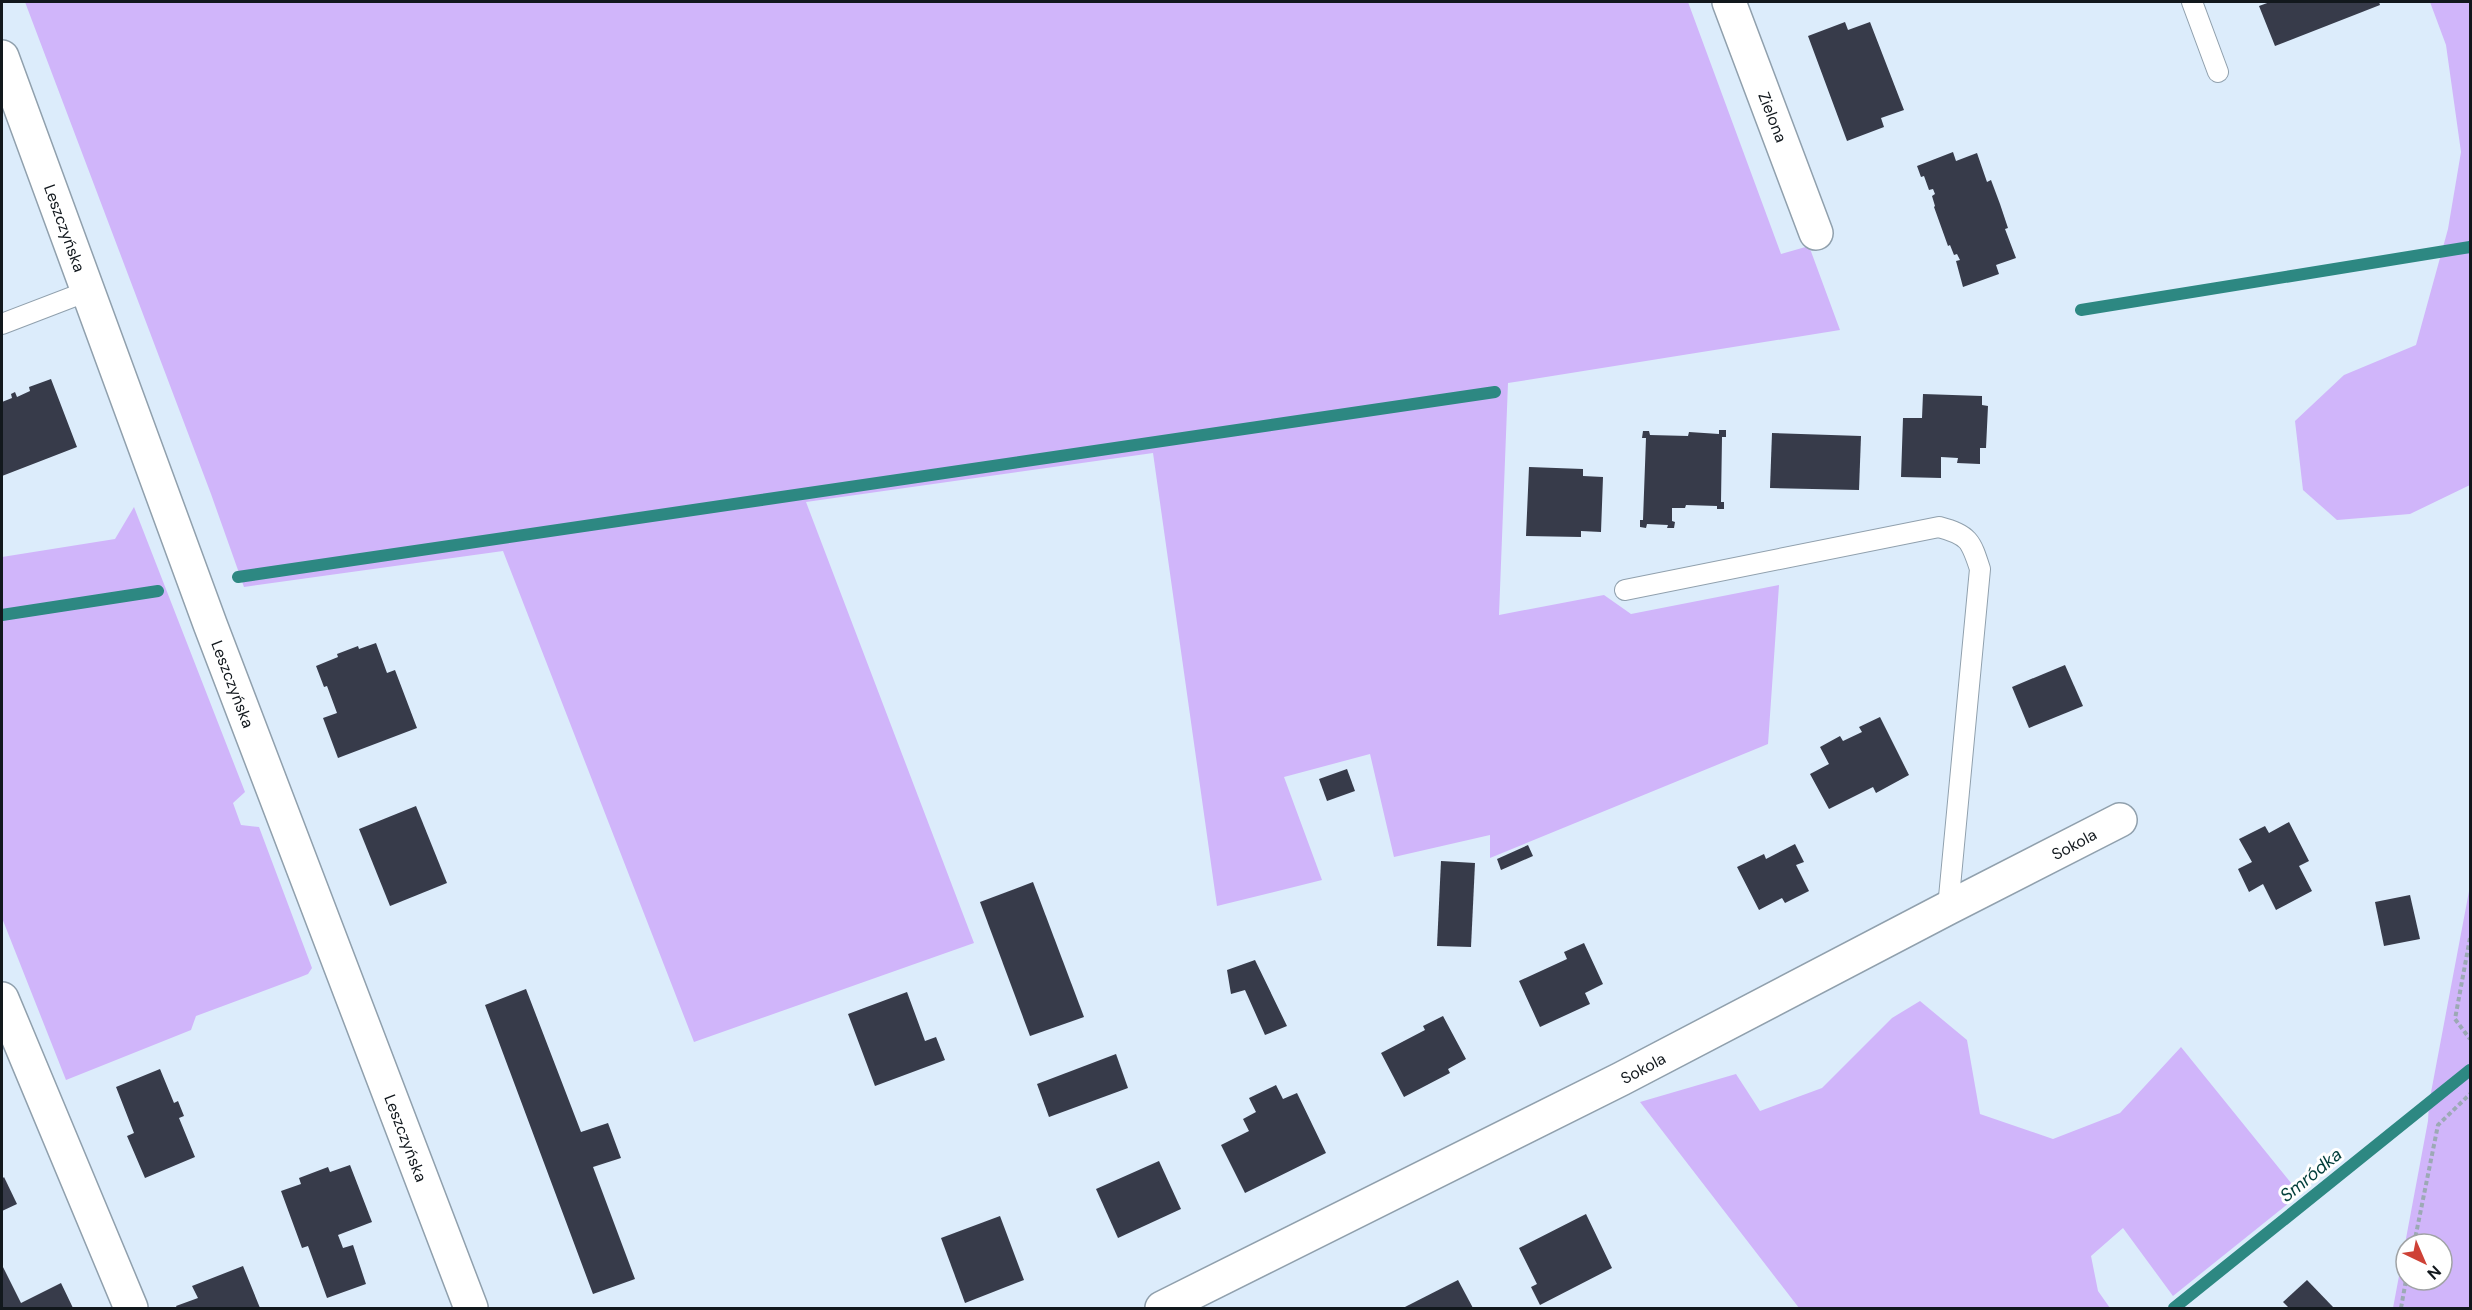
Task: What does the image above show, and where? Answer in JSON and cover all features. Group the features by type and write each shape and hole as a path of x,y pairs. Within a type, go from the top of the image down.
{"street":[{"name":"Zielona","path":"1729,2 1816,233"},
{"name":"Leszczyńska","path":"2,57 210,624 471,1308"},
{"name":"Sokola","path":"1162,1308 1621,1079 2120,820"},
{"path":"2,999 131,1308"}],"lane":[{"path":"2192,2 2218,72"},
{"path":"2,324 88,291"},
{"path":"1625,590 1939,528 1960,533 1972,545 1980,569 1948,908"}],"path":[{"path":"2470,938 2455,1019 2470,1039"},
{"path":"2416,1232 2438,1125 2470,1094"},
{"path":"2401,1308 2404,1292"}],"shaded area":[{"path":"25,2 1688,2 1781,254 1809,246 1840,330 1508,383 1499,615 1604,595 1631,614 1779,585 1768,744 1490,858 1490,835 1394,857 1370,754 1284,777 1322,880 1217,906 1153,453 806,502 974,943 694,1042 503,551 244,587"},
{"path":"2430,2 2470,2 2470,485 2410,514 2337,520 2303,490 2295,421 2344,375 2416,345 2448,229 2461,152 2446,45"},
{"path":"134,507 245,792 233,803 241,825 259,827 312,968 308,974 196,1016 191,1030 66,1080 2,918 2,557 115,539"},
{"path":"2470,886 2470,1308 2393,1308 2396,1292 2454,1292 2454,1232 2407,1232 2428,1121 2429,1103"},
{"path":"1920,1001 1967,1040 1980,1114 2053,1139 2120,1113 2181,1047 2300,1194 2173,1296 2123,1228 2091,1256 2098,1291 2110,1308 1799,1308 1640,1102 1736,1074 1760,1111 1822,1088 1892,1018"}],"building":[{"path":"2270,2 2379,2 2380,5 2275,46 2259,6"},
{"path":"1845,22 1848,30 1870,22 1904,110 1881,118 1884,127 1847,141 1808,36"},
{"path":"1953,152 1956,161 1977,153 1987,182 1991,180 2000,204 2008,228 2005,229 2016,258 1996,265 1999,274 1963,287 1956,261 1960,260 1957,254 1954,255 1950,245 1948,246 1934,207 1932,196 1935,194 1933,189 1929,190 1917,166"},
{"path":"51,379 77,447 2,476 2,402 12,398 11,394 15,392 17,397 30,391 29,387"},
{"path":"1923,394 1982,396 1982,405 1988,406 1986,448 1980,448 1980,464 1957,463 1958,458 1941,457 1941,478 1901,477 1903,418 1922,418"},
{"path":"1719,430 1726,430 1726,437 1722,437 1721,502 1724,502 1724,509 1717,509 1717,506 1686,505 1685,508 1672,508 1674,528 1667,528 1668,525 1647,524 1646,528 1640,527 1640,520 1643,520 1646,438 1642,438 1643,431 1649,431 1650,435 1688,436 1689,432 1719,434"},
{"path":"1772,433 1861,436 1859,490 1770,488"},
{"path":"1529,467 1583,469 1583,476 1603,477 1601,532 1581,531 1581,537 1526,536"},
{"path":"376,643 387,673 395,670 417,728 338,758 323,718 337,713 327,686 324,687 316,666 338,657 337,654 358,646 359,649"},
{"path":"2065,665 2083,706 2029,728 2012,687"},
{"path":"1880,717 1909,775 1876,793 1873,787 1829,809 1810,774 1829,764 1820,747 1840,736 1843,741 1862,732 1859,727"},
{"path":"1347,769 1355,791 1327,801 1319,779"},
{"path":"416,806 447,883 390,906 359,829"},
{"path":"2289,822 2309,861 2299,866 2312,891 2276,910 2263,884 2249,892 2238,869 2252,862 2239,839 2265,826 2269,833"},
{"path":"1795,844 1804,862 1796,865 1809,891 1785,903 1782,898 1759,910 1737,867 1764,854 1766,859"},
{"path":"1528,845 1533,856 1501,870 1497,859"},
{"path":"1441,861 1475,863 1471,947 1437,946"},
{"path":"1033,882 1084,1017 1030,1036 980,902"},
{"path":"2410,895 2420,939 2384,946 2375,902"},
{"path":"1584,943 1603,984 1585,993 1590,1004 1540,1027 1519,981 1567,959 1564,952"},
{"path":"1255,960 1287,1026 1265,1035 1245,990 1231,994 1227,970"},
{"path":"526,989 581,1132 608,1123 621,1158 593,1167 635,1279 593,1294 485,1005"},
{"path":"907,992 925,1041 936,1037 945,1060 875,1086 848,1014"},
{"path":"1443,1016 1466,1059 1448,1069 1450,1073 1404,1097 1381,1053 1425,1030 1423,1026"},
{"path":"1116,1054 1128,1088 1049,1117 1037,1084"},
{"path":"160,1069 174,1103 178,1101 184,1116 179,1118 195,1157 145,1178 127,1136 134,1133 116,1087"},
{"path":"1276,1085 1283,1099 1297,1093 1326,1153 1245,1193 1221,1145 1249,1131 1243,1119 1256,1112 1249,1098"},
{"path":"1159,1161 1181,1209 1118,1238 1096,1189"},
{"path":"350,1165 372,1222 338,1235 343,1248 353,1245 366,1284 327,1298 308,1246 302,1248 281,1191 301,1184 299,1178 328,1167 330,1172"},
{"path":"4,1177 17,1204 2,1211 2,1179"},
{"path":"1586,1214 1612,1268 1540,1305 1531,1287 1537,1284 1519,1248"},
{"path":"1000,1216 1024,1280 965,1303 941,1238"},
{"path":"2,1265 21,1303 61,1283 73,1308 2,1308"},
{"path":"243,1266 260,1308 177,1308 176,1306 198,1298 192,1286"},
{"path":"1458,1280 1473,1308 1403,1308"},
{"path":"2307,1280 2334,1308 2289,1308 2283,1302"}],"waterway":[{"path":"2081,310 2470,247"},
{"path":"238,577 1495,392"},
{"path":"2,615 158,591"},
{"name":"Smródka","path":"2174,1308 2470,1070"}]}
